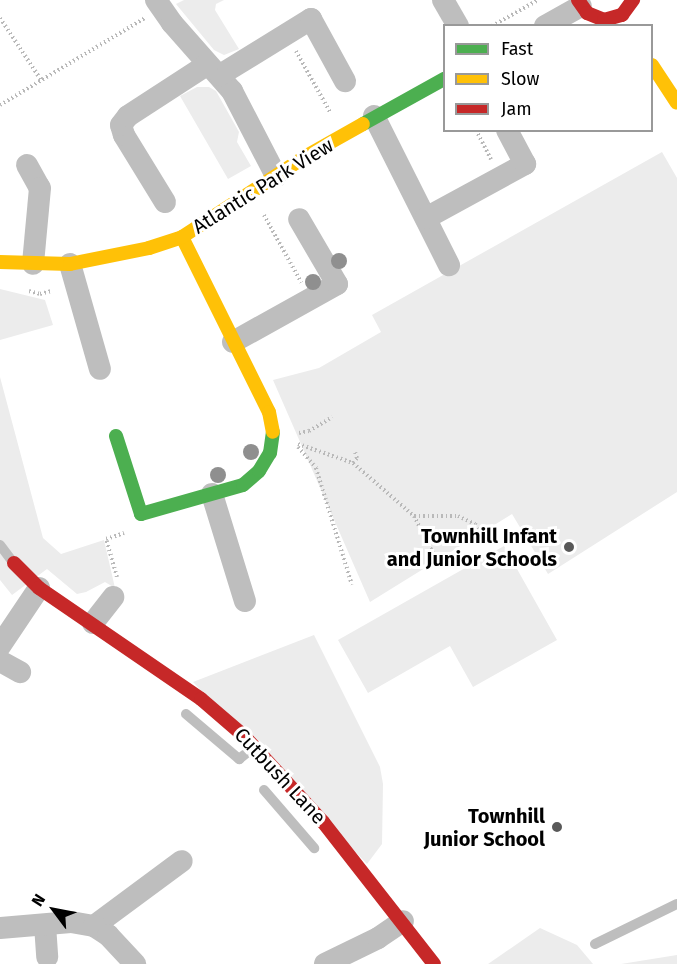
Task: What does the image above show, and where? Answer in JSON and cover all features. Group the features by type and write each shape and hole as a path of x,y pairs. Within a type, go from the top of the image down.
{"street":[{"path":"443,0 457,24"},
{"path":"548,24 580,3 595,18 625,20 633,0"},
{"path":"159,4 232,91 276,176"},
{"name":"Atlantic Park View","path":"165,202 124,135 121,125 128,116 311,20 345,81"},
{"path":"653,68 677,103"},
{"name":"Atlantic Park View","path":"0,262 70,264 139,251 182,237 374,116 443,80"},
{"path":"374,116 449,265"},
{"path":"426,218 525,164 508,132"},
{"path":"27,165 40,188 33,264"},
{"path":"232,342 337,284 299,219"},
{"path":"116,436 141,514 243,485 258,471 270,453 274,437 269,412 232,342 182,237"},
{"path":"70,264 100,369"},
{"path":"212,494 245,601"},
{"name":"Cutbush Lane","path":"14,563 39,588 201,699 254,747 300,796 403,921 434,964"},
{"path":"0,646 39,588"},
{"path":"93,623 113,597"},
{"path":"0,661 20,672"},
{"path":"94,926 183,861"},
{"path":"325,964 378,938 403,921"},
{"path":"0,928 71,922 94,926 108,935 135,964"},
{"path":"45,925 47,957"}],"lane":[{"name":"Cutbush Lane","path":"0,545 14,563"},
{"path":"186,714 239,759 254,747"},
{"path":"264,790 314,848"},
{"path":"283,812 300,796"},
{"path":"596,944 677,904"}],"path":[{"path":"496,24 538,0"},
{"path":"0,105 159,4"},
{"path":"0,18 41,81"},
{"path":"287,34 333,116"},
{"path":"477,132 502,177"},
{"path":"270,206 262,212 310,299"},
{"path":"274,437 309,431 332,417"},
{"path":"352,585 316,468 293,442 353,463 414,516 437,561"},
{"path":"353,463 357,458 356,452"},
{"path":"113,597 120,588 106,539 144,526 141,514"},
{"path":"414,516 458,516 475,524 483,533"}],"shaded area":[{"path":"184,0 224,0 216,4 215,10 239,49 224,55 214,50 176,4"},
{"path":"197,87 209,87 216,91 239,132 237,142 251,166 228,179 180,96"},
{"path":"662,152 677,178 677,492 548,574 512,514 370,602 273,380 319,368 381,332 372,315"},
{"path":"0,289 45,300 53,325 0,340"},
{"path":"0,377 43,538 61,554 104,540 115,588 105,582 77,594 47,569 12,595 0,580"},
{"path":"504,546 557,640 473,687 450,646 368,693 338,640"},
{"path":"314,635 380,767 383,784 382,844 367,864 193,682"},
{"path":"540,928 577,945 593,964 488,964"},
{"path":"677,955 677,964 621,964"}],"traffic: fast":[{"path":"363,124 443,80"},
{"path":"116,436 141,514 243,485 259,471 270,453 273,432"}],"traffic: slow":[{"path":"653,67 677,103"},
{"path":"0,262 70,264 149,248 182,237 308,155 363,124"},
{"path":"182,237 269,412 273,432"}],"traffic: jam":[{"path":"578,0 587,13 604,20 622,15 633,0"},
{"path":"14,563 39,588 201,699 244,736 323,822 434,964"}],"place":[{"name":"Townhill Infant and Junior Schools","path":"569,547"},
{"name":"Townhill Junior School","path":"557,827"}]}
